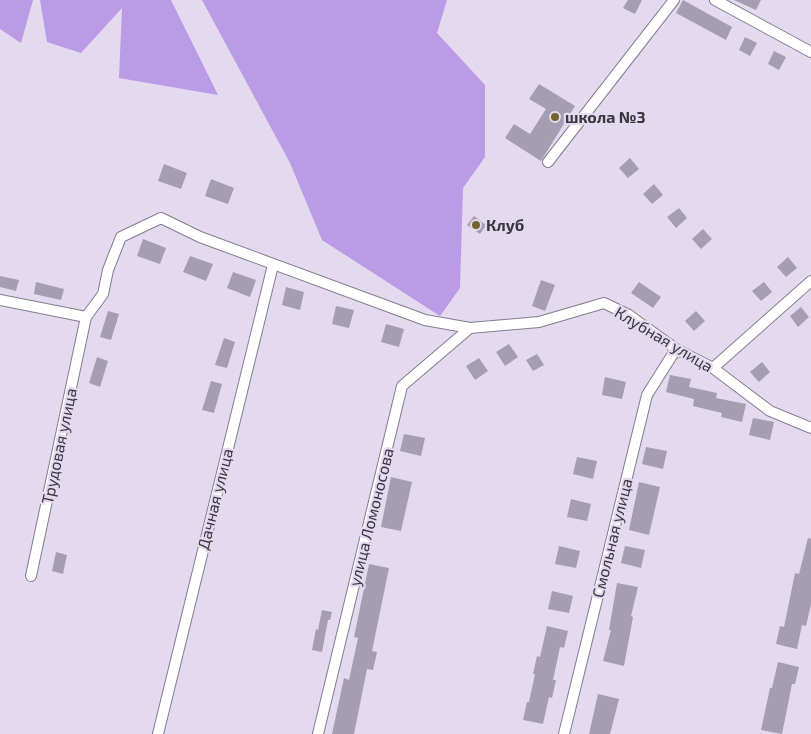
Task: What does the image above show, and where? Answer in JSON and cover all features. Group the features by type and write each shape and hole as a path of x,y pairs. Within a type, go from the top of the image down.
{"street":[{"path":"548,162 674,0"},
{"path":"715,0 811,52"},
{"name":"Трудовая улица","path":"31,576 86,317 103,294 108,270 121,237 161,218 200,237 273,265"},
{"name":"Клубная улица","path":"273,265 425,320 470,328 539,322 604,303 629,315 676,349 713,368 770,411 811,428"},
{"name":"Дачная улица","path":"158,734 273,265"},
{"path":"713,368 811,281"},
{"path":"0,300 86,317"},
{"name":"улица Ломоносова","path":"318,734 402,386 470,328"},
{"name":"Смольная улица","path":"564,734 647,395 676,349"}],"shaded area":[{"path":"0,0 33,0 21,43 0,29"},
{"path":"40,0 171,0 218,95 119,78 122,8 81,53 47,42"},
{"path":"202,0 447,0 437,33 485,85 485,157 463,188 460,288 440,316 322,240 290,163"}],"building":[{"path":"628,0 642,0 635,14 623,8"},
{"path":"683,0 732,27 726,40 676,13"},
{"path":"734,0 761,0 756,10"},
{"path":"745,37 757,43 750,56 739,50"},
{"path":"774,51 786,57 779,70 768,64"},
{"name":"школа №3","path":"539,84 575,106 541,161 505,138 514,124 530,134 546,109 529,99"},
{"path":"630,158 639,169 628,178 619,168"},
{"path":"164,164 187,173 181,189 158,181"},
{"path":"211,179 234,188 228,204 205,196"},
{"path":"654,184 663,195 652,204 643,194"},
{"path":"679,208 687,218 676,228 667,217"},
{"name":"Клуб","path":"474,216 486,225 480,234 467,225"},
{"path":"703,229 712,239 701,249 692,239"},
{"path":"143,239 166,248 160,264 137,256"},
{"path":"190,256 213,264 206,281 183,272"},
{"path":"788,257 797,268 786,277 777,267"},
{"path":"233,272 256,280 250,297 227,288"},
{"path":"0,276 19,280 16,291 0,287"},
{"path":"541,280 555,285 545,311 532,306"},
{"path":"36,282 64,289 61,300 34,294"},
{"path":"639,282 661,297 653,308 631,293"},
{"path":"764,282 772,292 761,301 752,291"},
{"path":"286,287 304,292 300,310 282,305"},
{"path":"336,306 354,310 349,328 332,324"},
{"path":"801,307 809,317 798,327 790,316"},
{"path":"108,311 119,314 111,340 100,337"},
{"path":"696,311 705,321 694,331 685,321"},
{"path":"386,324 404,329 399,347 381,342"},
{"path":"224,338 235,342 227,368 215,365"},
{"path":"509,344 518,357 505,366 496,352"},
{"path":"537,354 544,365 533,371 526,360"},
{"path":"97,357 108,361 100,387 89,383"},
{"path":"479,358 488,371 475,380 466,366"},
{"path":"762,362 770,372 759,382 750,372"},
{"path":"670,375 691,379 689,387 717,393 716,398 746,404 742,422 721,417 722,413 693,406 694,399 666,392"},
{"path":"605,377 626,382 622,399 602,395"},
{"path":"211,381 222,384 214,413 202,410"},
{"path":"753,418 774,422 770,440 749,435"},
{"path":"404,434 425,438 421,456 400,451"},
{"path":"646,447 667,451 663,469 642,464"},
{"path":"577,457 597,461 593,479 573,474"},
{"path":"391,477 412,482 401,531 381,527"},
{"path":"639,482 660,487 649,535 629,530"},
{"path":"571,499 591,504 587,521 567,517"},
{"path":"808,538 811,539 811,604 806,626 802,625 797,649 776,644 780,626 784,627 795,573 799,574"},
{"path":"559,546 580,551 576,568 555,564"},
{"path":"625,546 645,550 641,568 621,563"},
{"path":"56,552 67,555 63,574 52,571"},
{"path":"369,564 389,568 372,651 377,652 373,670 367,669 354,734 332,734 344,678 349,680 358,638 354,637"},
{"path":"617,583 638,587 631,616 633,617 624,666 603,661 611,630 609,630"},
{"path":"552,591 573,596 569,613 548,609"},
{"path":"322,610 332,612 330,620 328,620 322,652 312,650"},
{"path":"547,626 568,631 564,648 560,647 553,680 556,680 552,698 549,697 543,724 523,720 527,702 529,702 537,656 540,657"},
{"path":"778,662 799,667 795,684 792,684 782,734 761,730"},
{"path":"598,694 619,699 610,734 589,734"}],"place":[{"name":"школа №3","path":"555,117"},
{"name":"Клуб","path":"476,225"}]}
